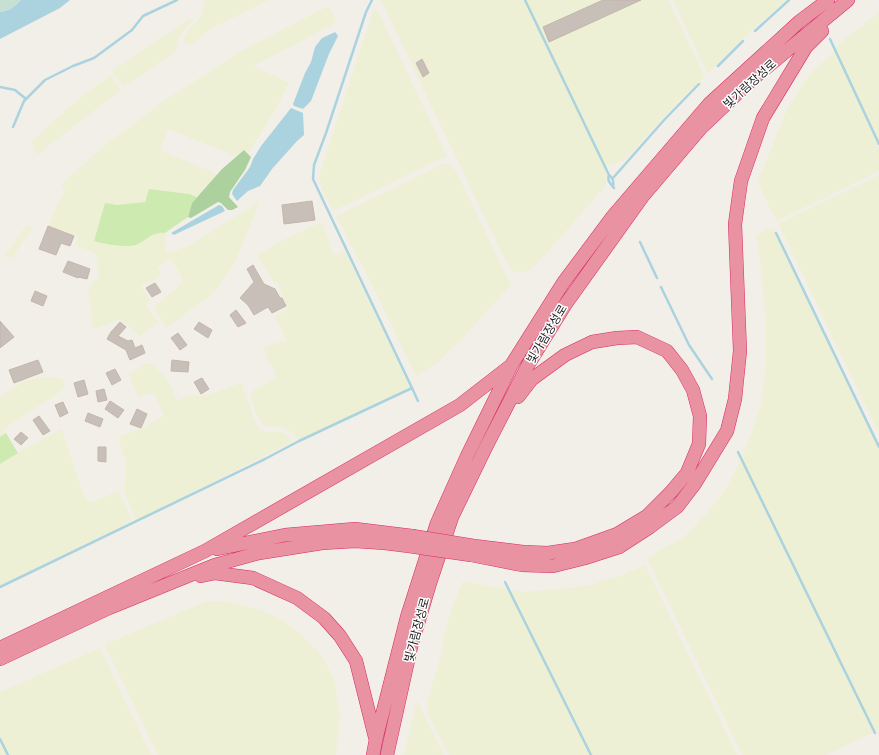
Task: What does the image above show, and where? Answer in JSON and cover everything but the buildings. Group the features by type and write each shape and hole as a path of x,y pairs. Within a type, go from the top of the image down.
{"highway":[{"name":"빛가람장성로","path":"373,755 407,618 437,523 467,456 512,364 563,283 613,216 708,104 800,21 828,0"},
{"name":"빛가람장성로","path":"387,755 411,647 452,517 528,365 565,305 643,196 701,128 755,77 848,0"},
{"path":"205,551 285,535 356,529 410,541 473,551 522,565 552,566 585,558 619,547 677,507 694,485 727,431 735,399 740,351 735,224 741,181 763,118 806,47 851,0"},
{"path":"473,551 548,553 575,549 617,534 647,516 671,492 687,472 699,444 700,416 693,390 682,370 667,351 637,337 617,338 592,342 565,355 532,379 512,404 486,447"},
{"path":"0,659 73,625 108,603 205,551 460,405 512,364"},
{"path":"0,648 108,603 174,582 215,565 259,553 322,543 355,541 410,541"},
{"path":"174,582 216,573 253,578 297,598 324,618 340,636 356,661 376,739"}],"green space":[{"path":"0,0 21,0 7,11 0,12"},
{"path":"205,0 269,0 210,29 191,45 184,43 184,37 202,14"},
{"path":"381,0 668,0 705,77 682,97 624,161 603,166 607,176 606,185 555,244 529,271 521,273 513,271 504,258"},
{"path":"673,0 786,0 739,42 708,74"},
{"path":"328,6 337,22 254,66 289,83 275,111 248,153 244,150 236,156 168,129 160,150 218,174 197,197 189,194 149,189 145,202 117,205 105,203 128,245 135,246 149,236 160,232 165,233 165,249 167,253 188,246 260,201 239,253 223,280 210,296 166,328 154,307 183,282 171,259 157,267 162,273 155,280 141,285 150,301 145,304 159,323 146,330 141,337 120,319 95,329 93,328 88,289 92,286 91,283 99,277 97,258 93,252 75,245 79,237 48,226 66,190 60,188 70,176 113,138 133,125 159,104 241,51"},
{"path":"374,8 378,11 447,156 333,211 322,189 319,178"},
{"path":"879,12 879,171 779,220 776,220 758,181 785,114 804,82 819,65 831,55 840,43"},
{"path":"189,19 194,19 178,38 177,49 173,53 130,83 123,85 112,73 116,68"},
{"path":"111,75 121,90 37,155 32,141 77,100"},
{"path":"244,150 251,157 245,170 230,192 229,197 238,207 228,210 218,202 191,218 188,217 192,203 222,169"},
{"path":"443,164 448,164 456,171 511,285 462,339 436,364 416,376 370,281 336,216"},
{"path":"879,175 879,434 779,225 780,223"},
{"path":"149,189 189,194 197,197 192,203 188,217 165,233 156,233 132,246 115,245 94,241 105,203 117,205 145,202"},
{"path":"322,222 334,255 345,251 410,387 298,440 290,431 280,427 263,425 256,414 250,393 276,377 271,362 268,363 264,347 287,340 275,316 288,309 277,282 274,283 257,255 292,235"},
{"path":"26,225 33,227 12,258 5,256"},
{"path":"773,228 774,230 879,446 879,730 826,755 742,755 648,560 648,557 684,537 706,514 722,494 734,474 752,432 760,408 765,371 766,331 759,252 756,235"},
{"path":"145,364 152,364 163,375 170,384 177,401 185,397 211,394 238,384 242,384 255,422 260,430 268,432 281,432 289,436 292,442 136,521 124,490 126,464 118,437 142,428 164,416 154,393 138,398 129,374"},
{"path":"43,377 56,377 64,380 66,385 56,395 3,429 6,433 0,437 0,397 24,381"},
{"path":"62,429 82,490 89,503 119,491 132,522 0,585 0,464 17,453"},
{"path":"6,433 18,453 0,464 0,437"},
{"path":"645,565 737,755 449,755 428,713 427,702 442,651 451,610 462,582 521,592 571,588 593,584 622,575"},
{"path":"207,601 229,602 261,610 283,620 302,635 316,649 326,663 335,682 340,716 336,755 158,755 105,646 108,643"},
{"path":"100,648 151,755 0,755 0,692"},
{"path":"417,700 444,755 404,755"}],"water":[{"path":"21,0 70,0 60,8 0,39 0,12 7,11"},
{"path":"335,32 338,36 329,54 311,101 303,109 294,106 293,104 311,62 315,47 322,38"},
{"path":"291,108 303,113 304,135 272,169 260,186 248,191 237,201 232,194 233,190 250,167 261,146"},
{"path":"219,205 222,206 225,211 174,235 171,233"}],"waterway":[{"path":"13,127 24,101 45,80 73,66 94,58 132,30 143,16 177,0"},
{"path":"0,587 265,459 299,441 412,388 313,179 314,165 366,12 372,0"},
{"path":"525,0 609,175 609,182 614,188"},
{"path":"755,31 789,0"},
{"path":"830,39 879,144"},
{"path":"718,66 743,41"},
{"path":"613,178 665,119 699,84"},
{"path":"0,87 15,90 26,99"},
{"path":"609,175 613,180 613,187"},
{"path":"776,233 879,447"},
{"path":"640,242 657,278"},
{"path":"661,287 689,345 712,379"},
{"path":"412,388 418,401"},
{"path":"738,452 875,733"},
{"path":"505,582 591,755"},
{"path":"0,739 8,755"}]}
